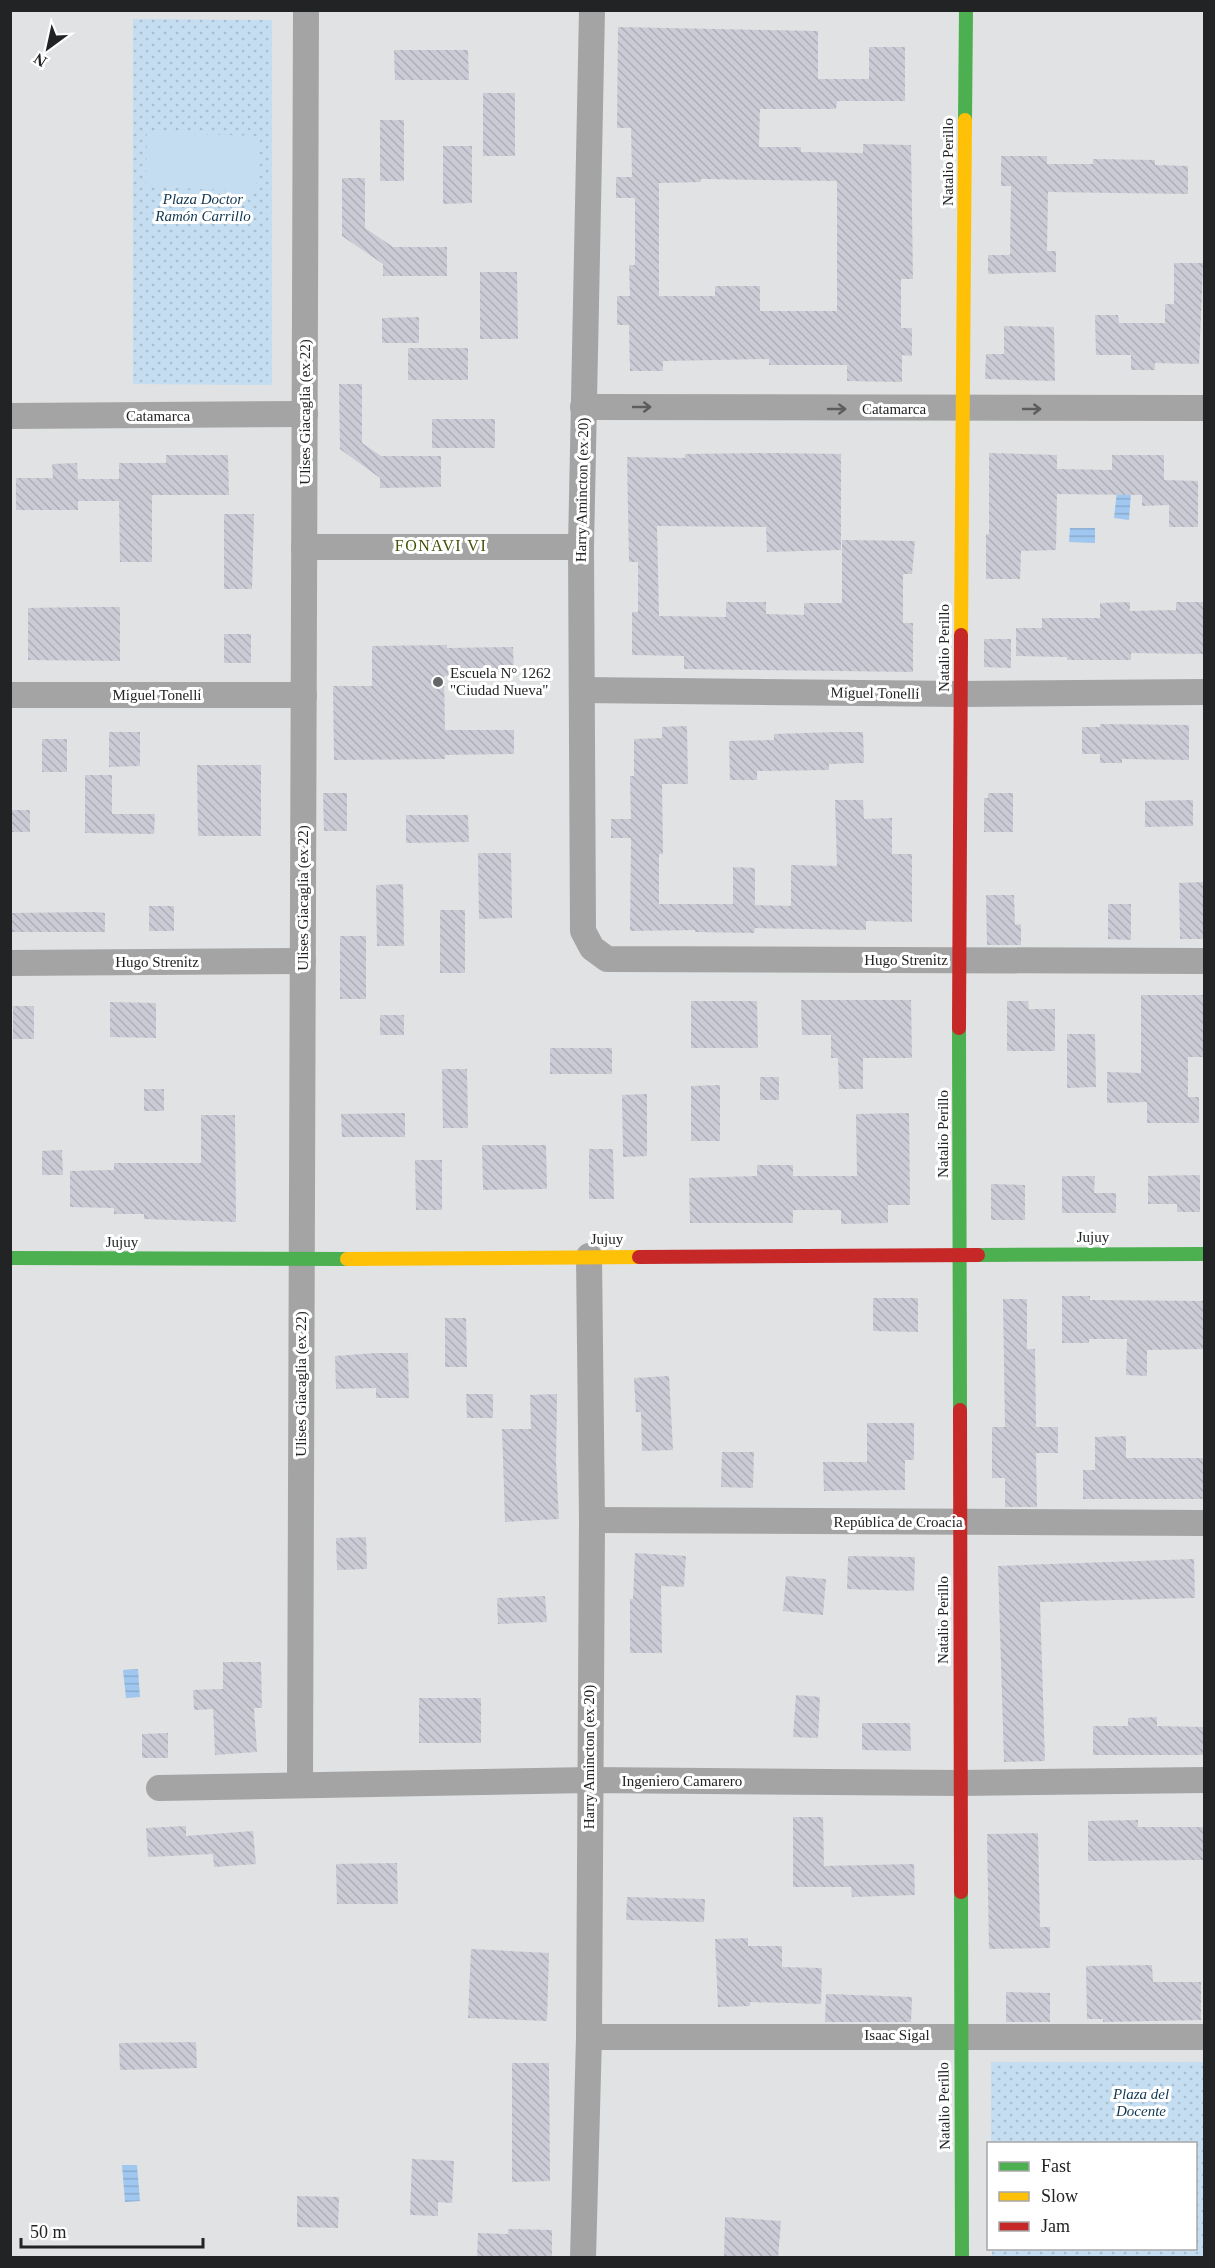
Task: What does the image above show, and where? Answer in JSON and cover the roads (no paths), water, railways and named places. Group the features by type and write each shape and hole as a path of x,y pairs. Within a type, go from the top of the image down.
{"street":[{"name":"Ulises Giacaglia (ex 22)","path":"300,1785 306,10"},
{"name":"Harry Amincton (ex 20)","path":"592,10 581,547 583,931 592,948 607,959"},
{"name":"Natalio Perillo","path":"962,2258 959,2035 959,960 966,10"},
{"name":"Catamarca","path":"583,407 1204,408"},
{"name":"Catamarca","path":"10,416 305,414"},
{"path":"304,547 581,547"},
{"name":"Miguel Tonelli","path":"582,690 960,694 1204,693"},
{"name":"Miguel Tonelli","path":"10,695 304,695"},
{"name":"Hugo Strenitz","path":"607,959 1204,961"},
{"name":"Hugo Strenitz","path":"10,963 303,961"},
{"name":"Jujuy","path":"10,1258 302,1259 1204,1254"},
{"name":"Harry Amincton (ex 20)","path":"583,2258 589,2037 592,1520 589,1256"},
{"name":"República de Croacia","path":"592,1520 1204,1523"},
{"name":"Ingeniero Camarero","path":"159,1788 589,1780 960,1783 1204,1780"},
{"name":"Isaac Sigal","path":"589,2037 959,2035 1204,2037"}],"water":[{"path":"1117,491 1131,492 1129,520 1114,518"},
{"path":"1070,528 1095,528 1095,543 1069,542"},
{"path":"138,1669 140,1697 126,1698 123,1670"},
{"path":"122,2165 137,2165 140,2201 125,2202"}],"place":[{"name":"Escuela N° 1262 \"Ciudad Nueva\"","path":"438,682"}],"district":[{"name":"FONAVI VI","path":"441,545"}],"park label":[{"name":"Plaza Doctor Ramón Carrillo","path":"203,208"},
{"name":"Plaza del Docente","path":"1141,2102"}]}
